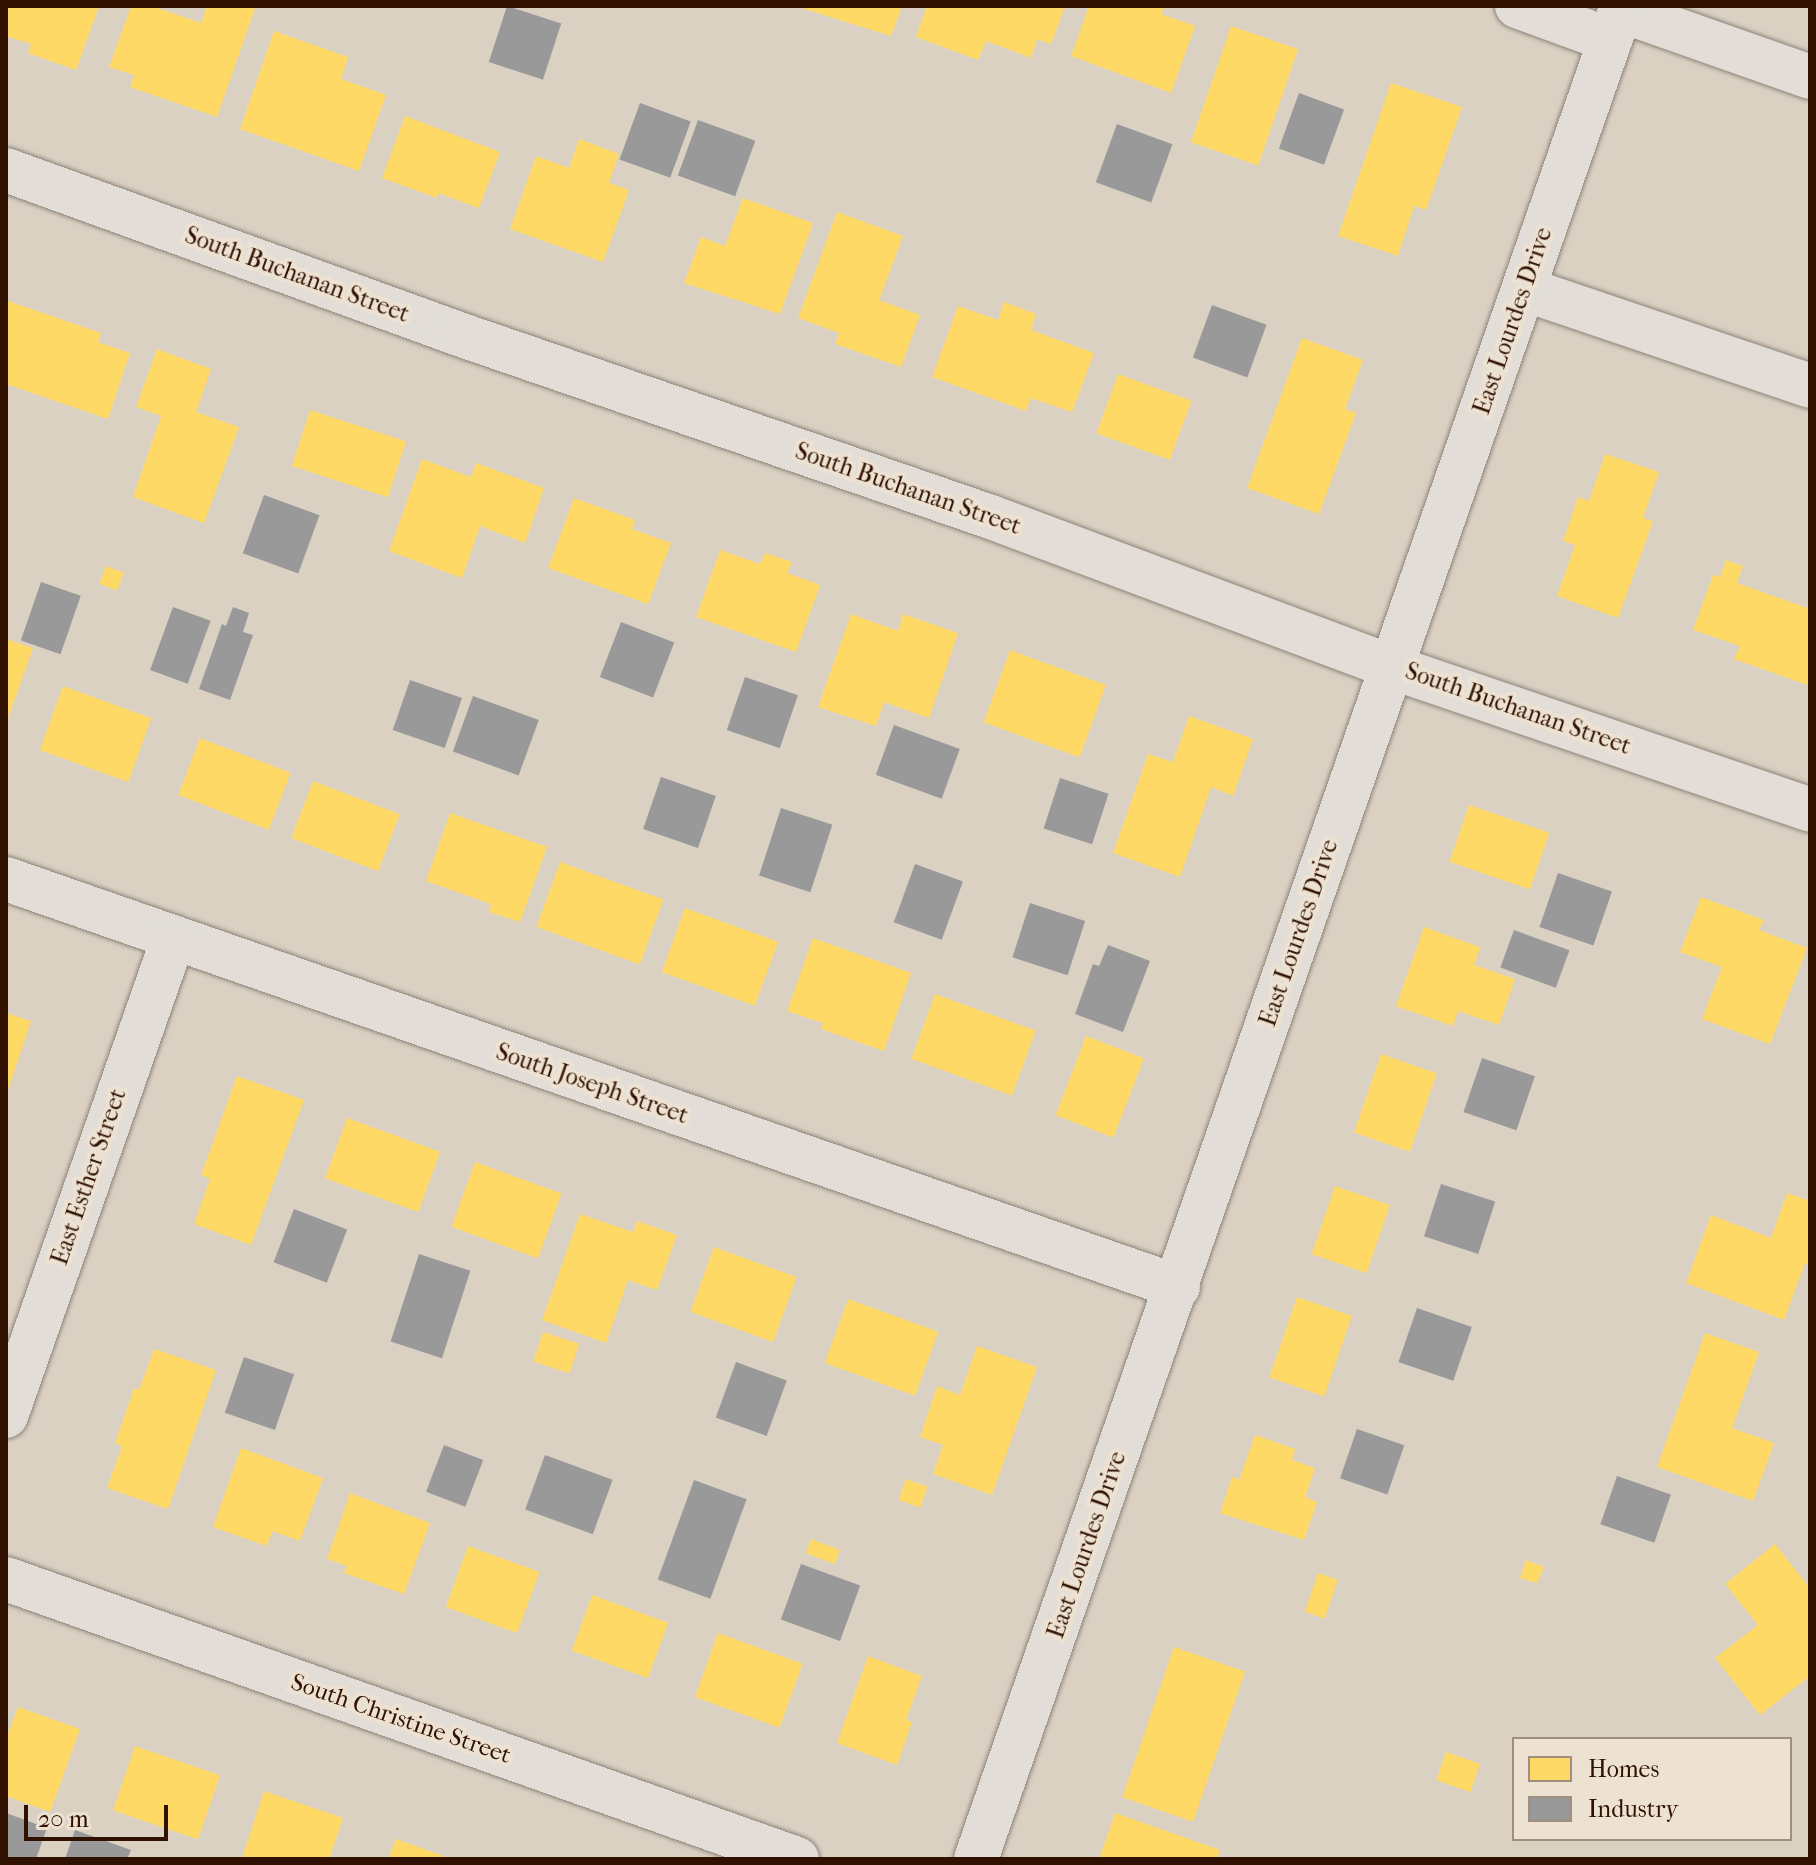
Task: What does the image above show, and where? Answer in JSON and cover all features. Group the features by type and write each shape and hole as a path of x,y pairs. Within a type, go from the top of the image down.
{"street":[{"path":"1517,6 1617,19 1810,77"},
{"name":"East Lourdes Drive","path":"976,1859 1394,668 1617,19"},
{"name":"South Buchanan Street","path":"6,170 453,332 991,517 1394,668 1810,810"},
{"path":"1524,289 1810,386"},
{"name":"South Joseph Street","path":"6,879 1178,1287"},
{"name":"East Esther Street","path":"6,1416 173,939"},
{"name":"South Christine Street","path":"6,1579 797,1859"}],"building: Homes":[{"path":"6,6 99,6 76,70 28,53 31,44 6,36"},
{"path":"131,6 152,6 201,23 207,6 255,8 217,117 130,87 134,75 109,67"},
{"path":"795,6 902,6 891,36"},
{"path":"927,6 1065,6 1051,44 1037,39 1031,58 986,41 978,60 916,37"},
{"path":"1089,6 1164,6 1161,14 1195,26 1171,93 1071,56"},
{"path":"1231,26 1298,49 1258,165 1191,142"},
{"path":"274,31 348,57 341,79 386,95 359,171 240,129"},
{"path":"1391,83 1462,107 1426,210 1414,206 1398,256 1338,236"},
{"path":"405,116 500,152 479,208 438,193 437,198 382,178"},
{"path":"579,139 619,154 609,183 629,190 603,262 510,229 536,156 569,168"},
{"path":"743,198 813,223 780,314 684,283 701,237 725,246"},
{"path":"837,212 903,236 879,300 920,315 901,367 835,344 839,333 798,318"},
{"path":"8,301 101,333 98,342 130,353 108,419 6,384"},
{"path":"1004,302 1036,314 1031,330 1094,353 1072,412 1031,398 1026,411 932,377 958,306 998,320"},
{"path":"1302,338 1363,360 1345,409 1356,413 1319,514 1247,488"},
{"path":"157,349 211,369 196,412 239,427 204,523 133,497 161,416 136,407"},
{"path":"1118,374 1191,401 1170,460 1096,433"},
{"path":"310,410 406,441 388,497 292,466"},
{"path":"1605,454 1659,472 1643,518 1653,521 1618,618 1557,596 1575,545 1563,541 1578,497 1589,501"},
{"path":"422,459 471,477 476,463 544,488 525,543 480,526 462,578 389,551"},
{"path":"574,498 635,520 632,529 671,543 648,604 548,568"},
{"path":"720,550 760,564 765,553 792,562 787,573 820,585 796,652 696,617"},
{"path":"1726,560 1743,566 1737,583 1810,609 1810,686 1734,659 1740,646 1693,630 1713,575 1720,577"},
{"path":"106,566 124,573 117,591 99,584"},
{"path":"851,614 898,631 903,614 958,633 929,718 884,702 876,726 818,707"},
{"path":"6,639 33,648 6,724"},
{"path":"1010,650 1106,685 1080,757 984,722"},
{"path":"63,686 151,718 128,782 40,750"},
{"path":"1189,716 1253,739 1233,796 1211,787 1180,877 1113,853 1148,754 1173,762"},
{"path":"200,738 291,773 269,830 178,795"},
{"path":"313,781 400,814 378,871 291,838"},
{"path":"1469,805 1549,833 1530,889 1449,862"},
{"path":"450,813 547,847 520,922 489,912 491,904 426,881"},
{"path":"560,862 663,900 640,964 536,927"},
{"path":"1701,897 1764,920 1759,930 1807,948 1770,1044 1702,1019 1722,967 1680,952"},
{"path":"685,908 778,942 755,1006 662,972"},
{"path":"1424,927 1480,947 1474,965 1515,979 1499,1025 1458,1011 1453,1026 1396,1006"},
{"path":"813,938 911,973 884,1051 821,1029 823,1023 787,1011"},
{"path":"935,994 1036,1031 1012,1095 911,1059"},
{"path":"6,1013 31,1021 7,1093 6,1093"},
{"path":"1086,1036 1144,1058 1113,1138 1056,1115"},
{"path":"1381,1054 1437,1073 1410,1152 1354,1132"},
{"path":"237,1076 304,1100 251,1245 194,1224 210,1179 201,1175"},
{"path":"347,1118 440,1152 418,1212 325,1178"},
{"path":"475,1162 561,1193 538,1258 451,1227"},
{"path":"1335,1186 1390,1205 1366,1273 1312,1254"},
{"path":"1787,1193 1810,1201 1810,1265 1805,1263 1784,1320 1686,1283 1711,1215 1771,1238"},
{"path":"580,1214 633,1232 637,1221 677,1235 657,1290 628,1280 606,1343 542,1320"},
{"path":"714,1247 797,1277 773,1342 690,1312"},
{"path":"1297,1297 1352,1316 1324,1396 1269,1377"},
{"path":"848,1299 938,1332 915,1396 825,1363"},
{"path":"543,1332 579,1344 570,1373 533,1361"},
{"path":"1705,1333 1759,1352 1732,1428 1774,1443 1753,1501 1657,1467"},
{"path":"977,1346 1037,1367 992,1495 933,1474 943,1445 920,1437 937,1386 960,1395"},
{"path":"154,1349 216,1370 168,1509 107,1488 122,1446 115,1443 134,1388 139,1390"},
{"path":"1255,1435 1295,1449 1292,1460 1315,1468 1305,1497 1317,1502 1304,1540 1220,1513 1232,1477 1239,1480"},
{"path":"241,1448 323,1478 300,1541 272,1531 267,1546 213,1527"},
{"path":"906,1479 928,1487 920,1508 898,1500"},
{"path":"350,1493 430,1523 404,1594 344,1573 347,1566 327,1559"},
{"path":"811,1539 840,1550 835,1564 806,1553"},
{"path":"1775,1544 1810,1588 1810,1676 1760,1715 1715,1658 1758,1625 1725,1584"},
{"path":"468,1546 539,1572 517,1633 446,1607"},
{"path":"1526,1560 1544,1567 1537,1583 1520,1578"},
{"path":"1318,1573 1338,1580 1325,1619 1305,1612"},
{"path":"592,1595 668,1623 648,1678 572,1650"},
{"path":"718,1633 803,1664 779,1728 695,1697"},
{"path":"1174,1647 1245,1671 1193,1822 1122,1797"},
{"path":"868,1656 922,1676 906,1720 912,1722 897,1765 837,1743"},
{"path":"18,1707 80,1729 50,1812 6,1796 6,1739"},
{"path":"135,1746 220,1775 198,1840 113,1810"},
{"path":"1446,1752 1480,1764 1470,1792 1436,1780"},
{"path":"264,1791 343,1818 329,1859 242,1858"},
{"path":"1115,1813 1220,1850 1217,1859 1099,1859"},
{"path":"396,1839 452,1859 388,1859"}],"building: Industry":[{"path":"507,6 561,24 543,80 489,62"},
{"path":"1299,93 1344,109 1324,165 1279,148"},
{"path":"640,103 691,121 670,178 619,159"},
{"path":"698,120 755,141 735,196 678,175"},
{"path":"1117,124 1172,144 1151,202 1096,182"},
{"path":"1212,305 1267,325 1247,377 1193,358"},
{"path":"264,495 319,515 298,573 243,553"},
{"path":"41,582 81,596 61,654 21,641"},
{"path":"173,607 211,621 188,684 150,670"},
{"path":"233,607 249,613 243,632 253,635 230,700 199,689 222,624 226,626"},
{"path":"621,622 674,642 653,698 600,677"},
{"path":"745,677 798,695 780,748 727,730"},
{"path":"410,680 462,698 445,748 393,730"},
{"path":"473,696 539,720 519,775 453,751"},
{"path":"894,725 960,749 942,799 876,775"},
{"path":"661,777 716,796 698,848 643,829"},
{"path":"1060,778 1109,794 1092,844 1044,828"},
{"path":"781,808 832,825 810,892 759,876"},
{"path":"915,864 963,881 942,940 894,922"},
{"path":"1558,873 1612,892 1593,945 1539,927"},
{"path":"1030,903 1085,921 1068,975 1012,957"},
{"path":"1514,930 1569,950 1556,988 1500,968"},
{"path":"1108,945 1150,961 1123,1032 1075,1014 1093,964 1099,966"},
{"path":"1482,1058 1535,1076 1516,1130 1463,1112"},
{"path":"1441,1184 1495,1202 1478,1254 1424,1236"},
{"path":"294,1209 347,1229 327,1283 274,1262"},
{"path":"419,1254 470,1271 442,1358 391,1341"},
{"path":"1417,1308 1472,1327 1453,1381 1398,1362"},
{"path":"244,1357 294,1374 275,1430 225,1413"},
{"path":"736,1362 787,1380 767,1436 716,1417"},
{"path":"1357,1429 1404,1445 1387,1494 1340,1478"},
{"path":"444,1445 483,1460 465,1507 426,1492"},
{"path":"545,1455 613,1480 593,1534 525,1510"},
{"path":"1617,1476 1671,1495 1654,1543 1600,1524"},
{"path":"694,1480 747,1499 710,1599 658,1580"},
{"path":"801,1564 860,1586 840,1641 781,1619"},
{"path":"6,1813 47,1828 36,1859 6,1859"},
{"path":"75,1830 131,1850 127,1859 65,1859"}]}
